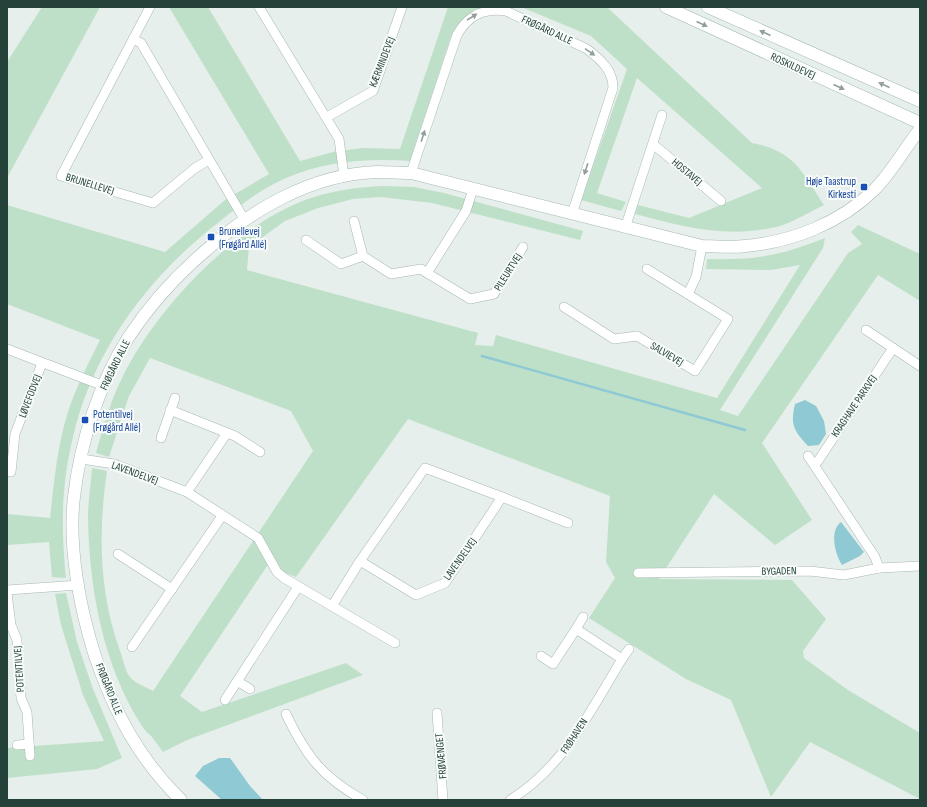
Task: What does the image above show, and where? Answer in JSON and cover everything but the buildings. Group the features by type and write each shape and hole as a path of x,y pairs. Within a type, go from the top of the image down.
{"street":[{"name":"BRUNELLEVEJ","path":"150,7 61,176 153,203 194,168 209,160"},
{"path":"259,7 339,140 344,176"},
{"name":"KÆRMINDEVEJ","path":"327,118 374,91 402,7"},
{"name":"ROSKILDEVEJ","path":"666,7 920,124"},
{"name":"ROSKILDEVEJ","path":"708,7 920,101"},
{"name":"FRØGÅRD ALLE","path":"411,173 457,35 462,25 470,17 483,11 494,9 506,11 587,49 610,70 613,79 613,88 572,214"},
{"path":"133,38 141,43 244,219"},
{"path":"625,228 662,115"},
{"name":"FRØGÅRD ALLE","path":"182,800 150,766 124,727 104,683 88,634 79,585 74,539 74,498 88,428 114,363 128,337 163,292 185,269 244,219 299,190 344,176 376,172 411,173 625,228 702,246 743,246 763,244 807,232 856,205 874,189 920,129"},
{"name":"HOSTAVEJ","path":"653,144 721,201"},
{"path":"427,273 466,211 473,189"},
{"path":"306,240 341,264 363,256 354,221"},
{"path":"688,294 696,277 702,246"},
{"name":"PILEURTVEJ","path":"363,256 391,274 421,268 470,299 494,294 523,247"},
{"name":"SALVIEVEJ","path":"564,307 614,339 637,336 695,371 728,319 648,269"},
{"path":"866,330 920,366"},
{"name":"KRAGHAVE PARKVEJ","path":"814,464 818,461 893,348"},
{"name":"LØVEFODVEJ","path":"7,349 104,386"},
{"name":"LØVEFODVEJ","path":"7,472 11,472 15,434 42,363"},
{"path":"160,438 175,398"},
{"path":"170,410 235,436 260,452"},
{"path":"187,492 228,433"},
{"path":"808,456 875,557 879,568"},
{"name":"LAVENDELVEJ","path":"82,458 114,464 187,492 258,538 277,572 298,587 395,643"},
{"path":"332,606 360,561 425,468 568,523"},
{"name":"LAVENDELVEJ","path":"360,561 416,595 445,583 502,497"},
{"path":"132,647 222,516"},
{"path":"118,554 172,589"},
{"name":"BYGADEN","path":"638,573 810,571 839,576 879,568 920,566"},
{"name":"POTENTILVEJ","path":"30,756 27,712 21,698 17,640 11,624 7,592 79,585"},
{"path":"225,700 298,587"},
{"path":"541,656 553,664 583,617"},
{"path":"576,629 622,659"},
{"name":"FRØHAVEN","path":"510,800 541,778 559,758 629,649"},
{"path":"237,681 250,689"},
{"name":"FRØVÆNGET","path":"437,713 443,800"},
{"path":"286,714 298,740 318,766 339,785 363,800"},
{"path":"17,745 29,744"}],"green space":[{"path":"42,7 100,7 7,178 7,62"},
{"path":"169,7 208,7 300,161 333,152 362,148 400,149 448,7 485,7 472,12 465,17 451,36 410,161 378,160 331,164 301,172 268,187 251,198 193,243 169,266 127,317 94,374 82,405 69,455 64,490 63,542 66,578 52,577 49,542 7,545 7,514 50,518 58,453 67,415 86,367 100,340 7,304 7,205 165,252 225,200 269,174"},
{"path":"521,7 607,7 752,143 778,151 788,157 803,173 824,205 783,225 764,229 727,232 690,227 635,214 638,205 689,218 762,188 637,78 597,193 626,202 621,211 581,200 627,69 591,36"},
{"path":"383,186 414,187 444,193 583,231 580,240 432,203 381,197 353,199 318,208 285,221 249,247 247,270 478,333 475,345 493,346 496,335 717,398 800,265 771,270 706,269 707,259 739,259 767,256 794,249 825,238 823,248 720,410 738,416 848,253 862,244 851,232 858,225 920,254 920,301 878,275 762,443 812,520 775,545 714,494 659,579 792,580 826,619 803,651 804,658 848,690 920,733 920,799 810,742 771,797 731,700 686,679 589,618 615,578 606,562 610,496 408,419 296,577 267,566 180,696 202,712 346,663 363,675 187,740 163,752 143,728 129,703 117,678 101,626 95,599 89,544 88,511 92,468 107,471 102,517 102,562 104,584 113,629 128,674 135,681 153,691 313,451 291,411 150,358 129,396 109,457 96,453 114,396 137,351 156,324 178,296 202,270 229,246 257,226 285,209 314,197 348,189"},
{"path":"66,593 77,642 93,689 122,758 97,769 7,778 7,748 104,741 83,695 61,625 55,594"}],"water":[{"path":"805,400 816,406 824,421 826,434 819,445 808,446 796,432 794,427 793,417 795,404"},
{"path":"841,522 864,552 860,556 842,565 837,555 834,543 835,531"},
{"path":"219,758 230,758 250,786 263,800 222,800 195,776 203,766"}],"waterway":[{"path":"482,356 745,430"}],"place":[{"name":"Høje Taastrup Kirkesti","path":"864,187"},
{"name":"Brunellevej (Frøgård Allé)","path":"211,237"},
{"name":"Potentilvej (Frøgård Allé)","path":"85,420"}]}
